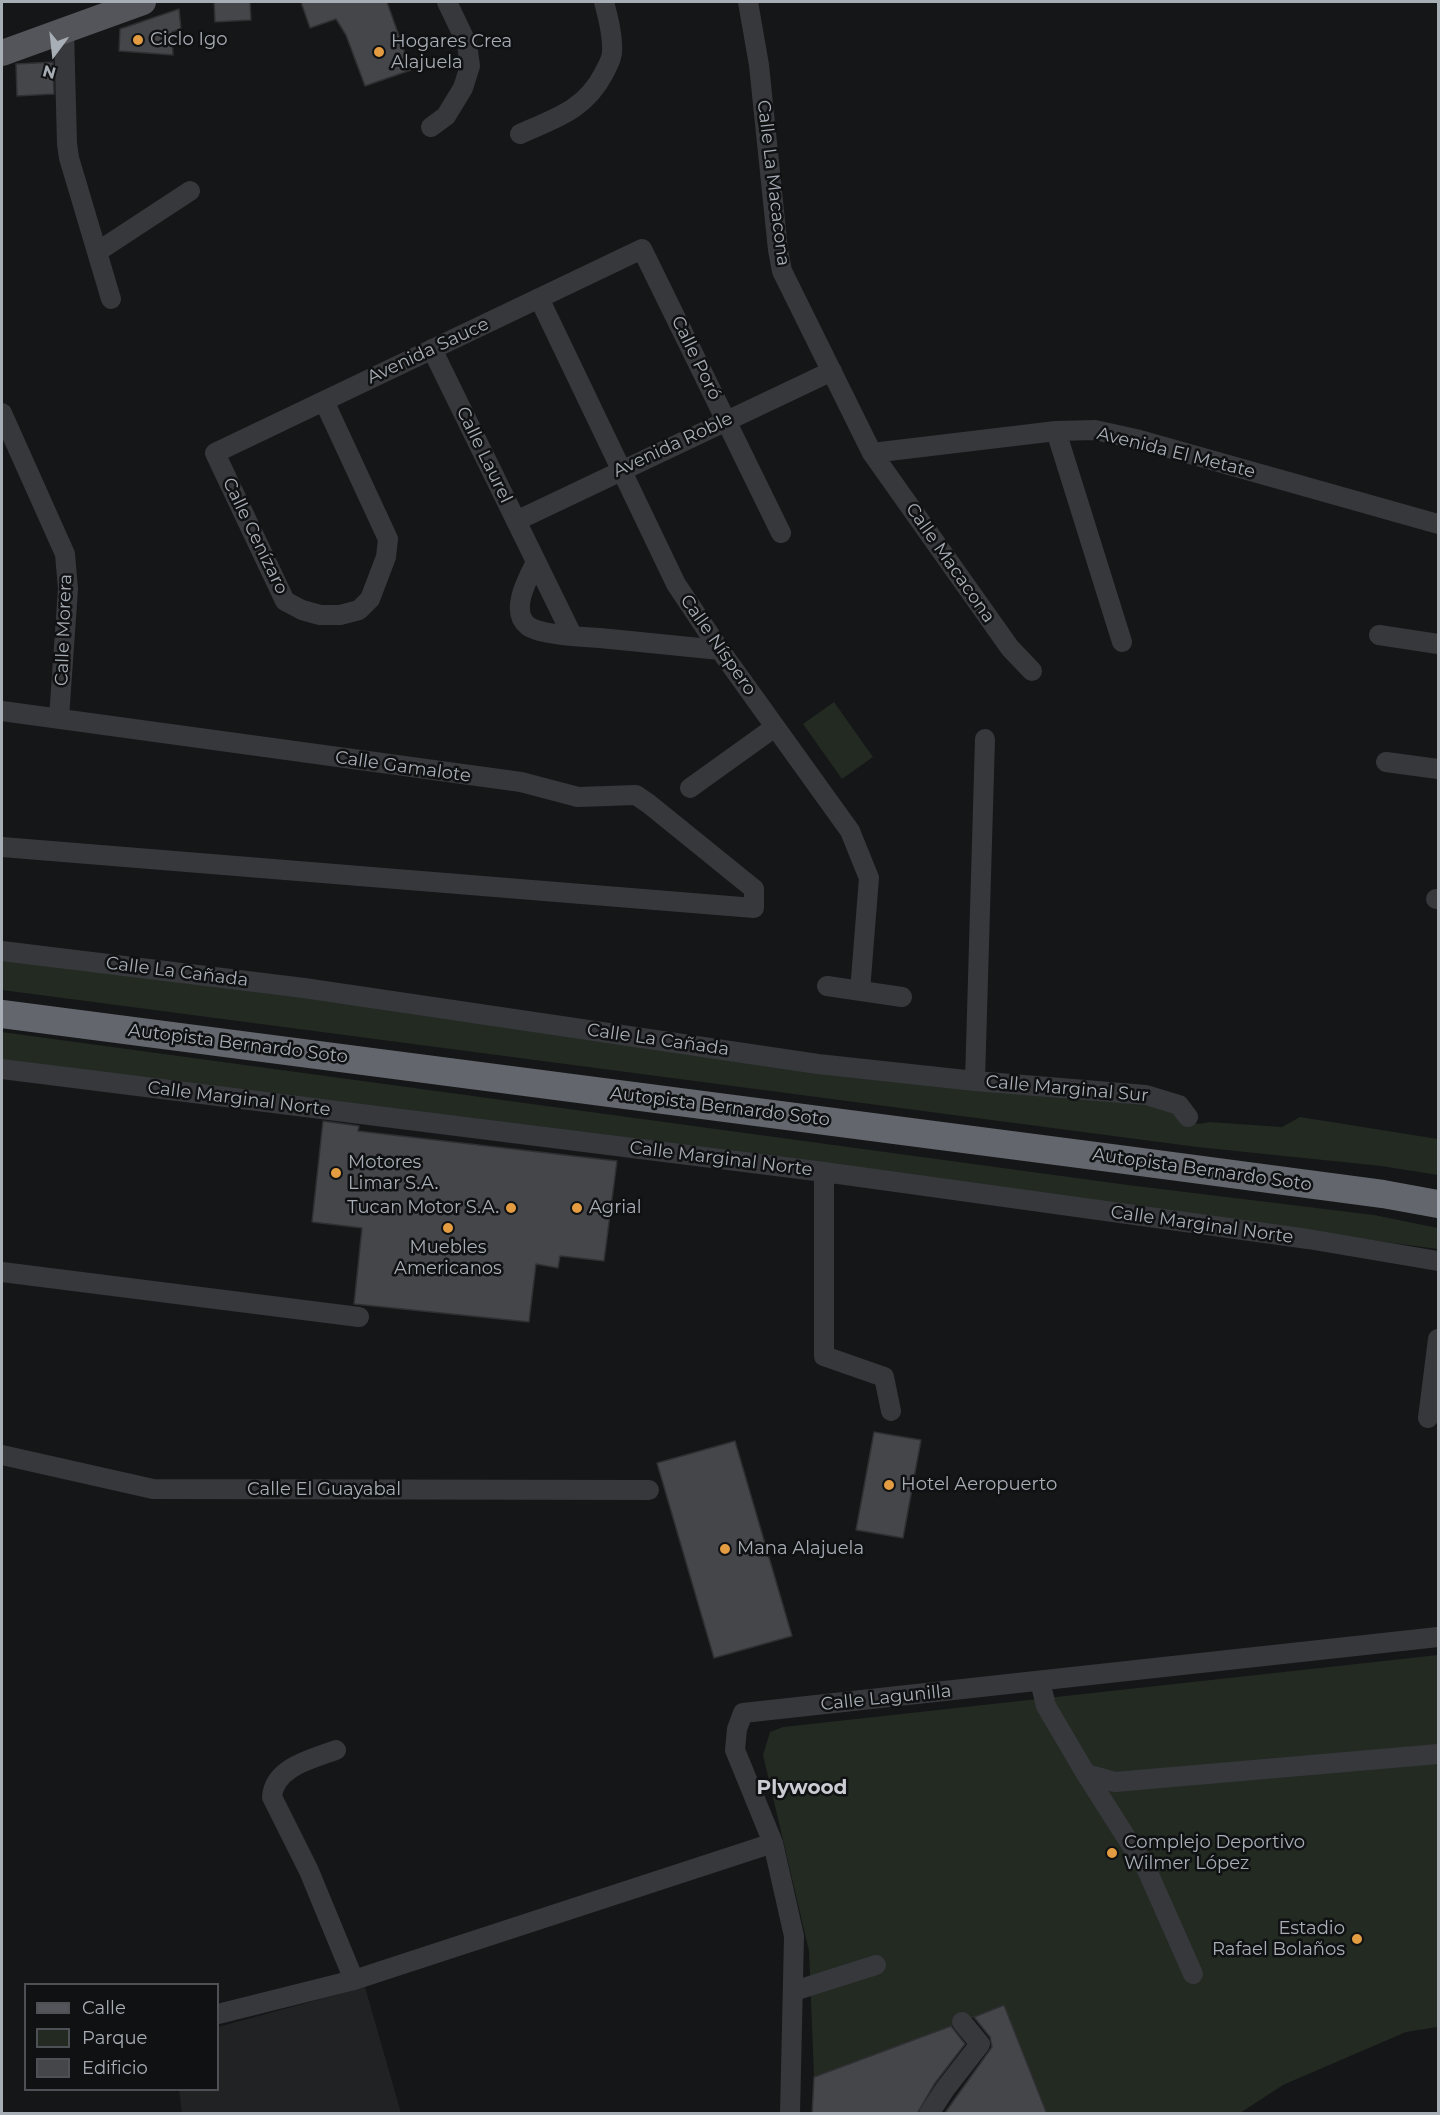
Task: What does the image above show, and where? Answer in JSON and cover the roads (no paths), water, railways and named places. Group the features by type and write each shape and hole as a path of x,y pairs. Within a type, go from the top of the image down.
{"highway":[{"name":"Autopista Bernardo Soto","path":"2,1014 1383,1194 1438,1204"}],"main road":[{"path":"2,53 143,2"}],"street":[{"path":"431,127 446,117 463,88 470,66 466,44 447,2"},
{"path":"520,134 560,117 582,104 596,88 612,54 604,2"},
{"name":"Calle La Macacona","path":"748,2 759,65 782,271 872,453"},
{"path":"64,30 69,158 111,299"},
{"path":"97,252 190,191"},
{"name":"Avenida Sauce","path":"215,453 642,249"},
{"name":"Calle Poró","path":"642,249 781,533"},
{"name":"Calle Níspero","path":"539,298 676,584 720,650 850,831 869,878 860,991"},
{"name":"Calle Laurel","path":"432,349 572,636"},
{"name":"Avenida Roble","path":"516,521 831,371"},
{"name":"Calle Cenízaro","path":"215,453 285,600 302,610 320,615 340,615 359,610 370,599 386,557 388,539 324,401"},
{"name":"Calle Morera","path":"2,412 65,554 68,589 59,718"},
{"name":"Avenida El Metate","path":"872,453 1056,431 1095,430 1140,440 1438,524"},
{"path":"1056,431 1122,642"},
{"name":"Calle Macacona","path":"872,453 1010,648 1032,671"},
{"path":"536,562 526,581 520,601 521,615 527,625 538,630 572,636 720,650"},
{"path":"1379,635 1438,644"},
{"name":"Calle Gamalote","path":"2,711 521,782 578,797 636,795 754,889 754,908 77,855 2,847"},
{"path":"690,788 775,727"},
{"path":"975,1081 986,739"},
{"path":"1386,762 1438,769"},
{"name":"Calle La Cañada","path":"2,951 304,988 818,1064 975,1081"},
{"path":"827,986 902,997"},
{"name":"Calle Marginal Norte","path":"2,1069 824,1172 1308,1239 1438,1262"},
{"name":"Calle Marginal Sur","path":"975,1081 1146,1095 1179,1105 1188,1117"},
{"path":"824,1172 824,1356 884,1377 891,1411"},
{"path":"2,1272 359,1317"},
{"path":"1428,1418 1438,1339"},
{"name":"Calle El Guayabal","path":"2,1455 153,1489 649,1490"},
{"name":"Calle Lagunilla","path":"790,2114 794,1936 773,1843 735,1750 737,1729 742,1713 1438,1637"},
{"path":"1040,1681 1046,1706 1147,1870 1193,1974"},
{"path":"336,1750 286,1771 273,1785 272,1797 309,1871 354,1980"},
{"path":"1086,1774 1115,1782 1438,1754"},
{"path":"219,2014 354,1980 773,1843"},
{"path":"794,1991 876,1965"},
{"path":"930,2114 945,2089 980,2044 962,2022"}],"place":[{"name":"Ciclo Igo","path":"138,40"},
{"name":"Hogares Crea Alajuela","path":"379,52"},
{"name":"Motores Limar S.A.","path":"336,1173"},
{"name":"Tucan Motor S.A.","path":"511,1208"},
{"name":"Agrial","path":"577,1208"},
{"name":"Muebles Americanos","path":"448,1228"},
{"name":"Hotel Aeropuerto","path":"889,1485"},
{"name":"Mana Alajuela","path":"725,1549"},
{"name":"Complejo Deportivo Wilmer López","path":"1112,1853"},
{"name":"Estadio Rafael Bolaños","path":"1357,1939"}],"district":[{"name":"Plywood","path":"802,1788"}]}
